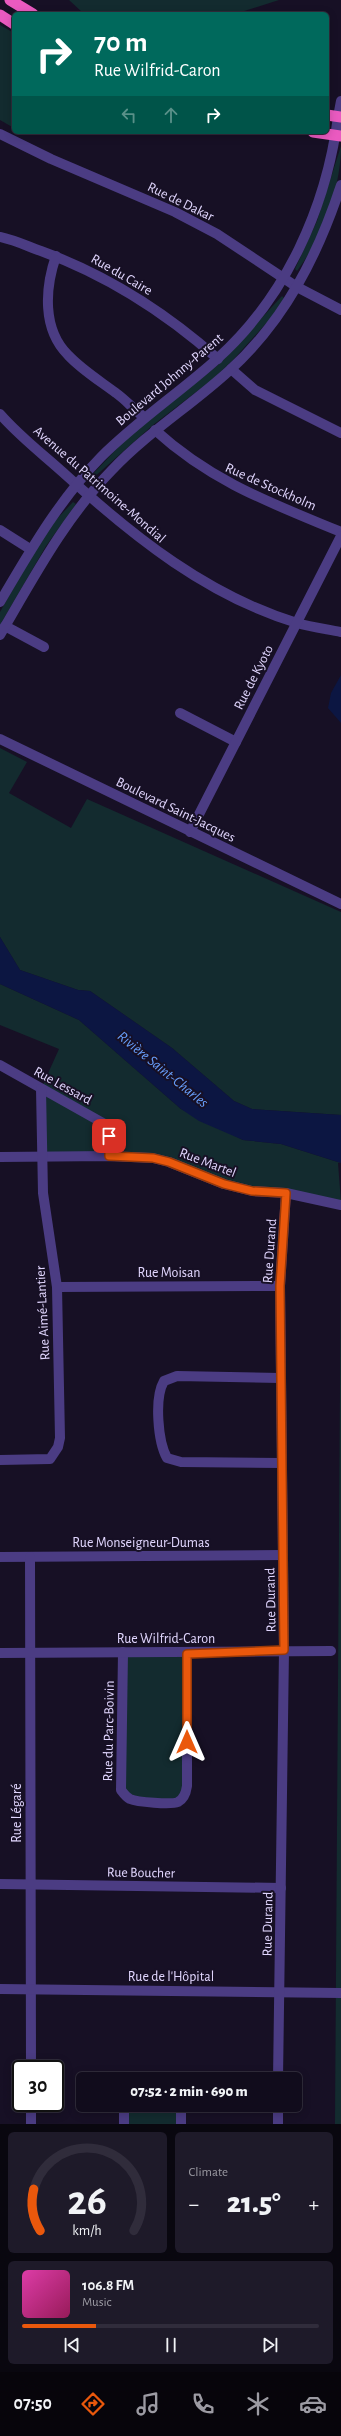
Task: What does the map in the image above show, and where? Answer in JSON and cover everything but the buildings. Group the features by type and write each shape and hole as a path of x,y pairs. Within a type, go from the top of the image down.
{"highway":[{"path":"10,0 30,12"},
{"path":"0,15 12,23"}],"street":[{"name":"Boulevard Johnny-Parent","path":"0,602 30,549 53,515 100,458 144,417 218,359 248,328 284,279 314,216 338,135 335,116 341,101"},
{"name":"Rue de Dakar","path":"0,134 51,159 175,212 217,234 297,287 341,310"},
{"path":"44,647 2,630 45,556 88,495 155,430 231,370 259,340 297,287 324,236 341,185"},
{"name":"Rue du Caire","path":"0,237 56,256 86,269 124,289 173,322 218,359"},
{"path":"56,256 51,272 47,297 49,317 57,339 66,354 144,417"},
{"path":"231,370 255,390 341,433"},
{"name":"Avenue du Patrimoine-Mondial","path":"0,414 126,529 171,562 208,584 248,604 296,623 341,632"},
{"name":"Rue de Stockholm","path":"155,430 193,462 226,482 341,532"},
{"path":"0,530 30,549"},
{"name":"Rue de Kyoto","path":"190,832 341,536"},
{"path":"180,714 236,742"},
{"name":"Boulevard Saint-Jacques","path":"0,739 341,904"},
{"name":"Rue Lessard","path":"0,1065 103,1123 109,1136 109,1156"},
{"name":"Rue Aimé-Lantier","path":"0,1460 50,1459 58,1447 57,1286 43,1192 41,1157 41,1089"},
{"name":"Rue Martel","path":"0,1158 109,1156 164,1161 224,1184 252,1191 286,1193 341,1205"},
{"name":"Rue Durand","path":"278,2072 284,1650 280,1286 286,1193"},
{"name":"Rue Moisan","path":"57,1286 280,1286"},
{"path":"280,1378 177,1376 164,1381 158,1397 161,1444 167,1458 181,1462 281,1464"},
{"name":"Rue Monseigneur-Dumas","path":"0,1557 283,1555"},
{"name":"Rue Légaré","path":"30,1557 31,2060"},
{"name":"Rue Wilfrid-Caron","path":"0,1653 122,1652 187,1654 284,1650 331,1651"},
{"name":"Rue du Parc-Boivin","path":"122,1652 121,1790 125,1795 135,1801 172,1803 182,1799 186,1794 187,1786 187,1654"},
{"name":"Rue Boucher","path":"0,1884 281,1888"},
{"name":"Rue de l'Hôpital","path":"0,1989 280,1991 341,1993"},
{"path":"31,2112 31,2124"},
{"path":"124,2112 124,2124"},
{"path":"181,2112 181,2124"},
{"path":"278,2112 278,2124"}],"green space":[{"path":"69,0 279,0 241,12 82,12"},
{"path":"0,25 12,32 12,127 0,120"},
{"path":"341,146 338,179 334,195 322,228 306,258 297,271 295,269 317,221"},
{"path":"282,296 284,298 270,319 233,360 213,379 153,425 92,479 90,477 127,438 218,365"},
{"path":"73,502 76,504 46,546 0,625 0,612 32,556 54,522"},
{"path":"0,748 27,762 9,793 71,828 87,799 341,912 341,1115 252,1109 234,1101 172,1048 90,991 78,990 20,970 0,937"},
{"path":"0,984 79,1020 181,1109 243,1140 281,1144 341,1163 338,1163 341,1202 252,1191 169,1162 41,1157 41,1089 59,1049 0,1025"},
{"path":"341,1243 341,2124 335,2124"},
{"path":"123,1652 187,1654 182,1799 135,1801 120,1784"},
{"path":"124,2112 181,2112 181,2124 124,2124"}],"water":[{"path":"341,675 341,723 328,708 331,693"},
{"name":"Rivière Saint-Charles","path":"0,937 20,970 78,990 90,991 172,1048 234,1101 252,1109 341,1115 341,1163 281,1144 243,1140 199,1121 181,1109 79,1020 0,984"}],"route":[{"path":"109,1136 109,1156 153,1158 169,1162 224,1184 252,1191 286,1193 280,1286 284,1650 187,1654 187,1742"}]}
